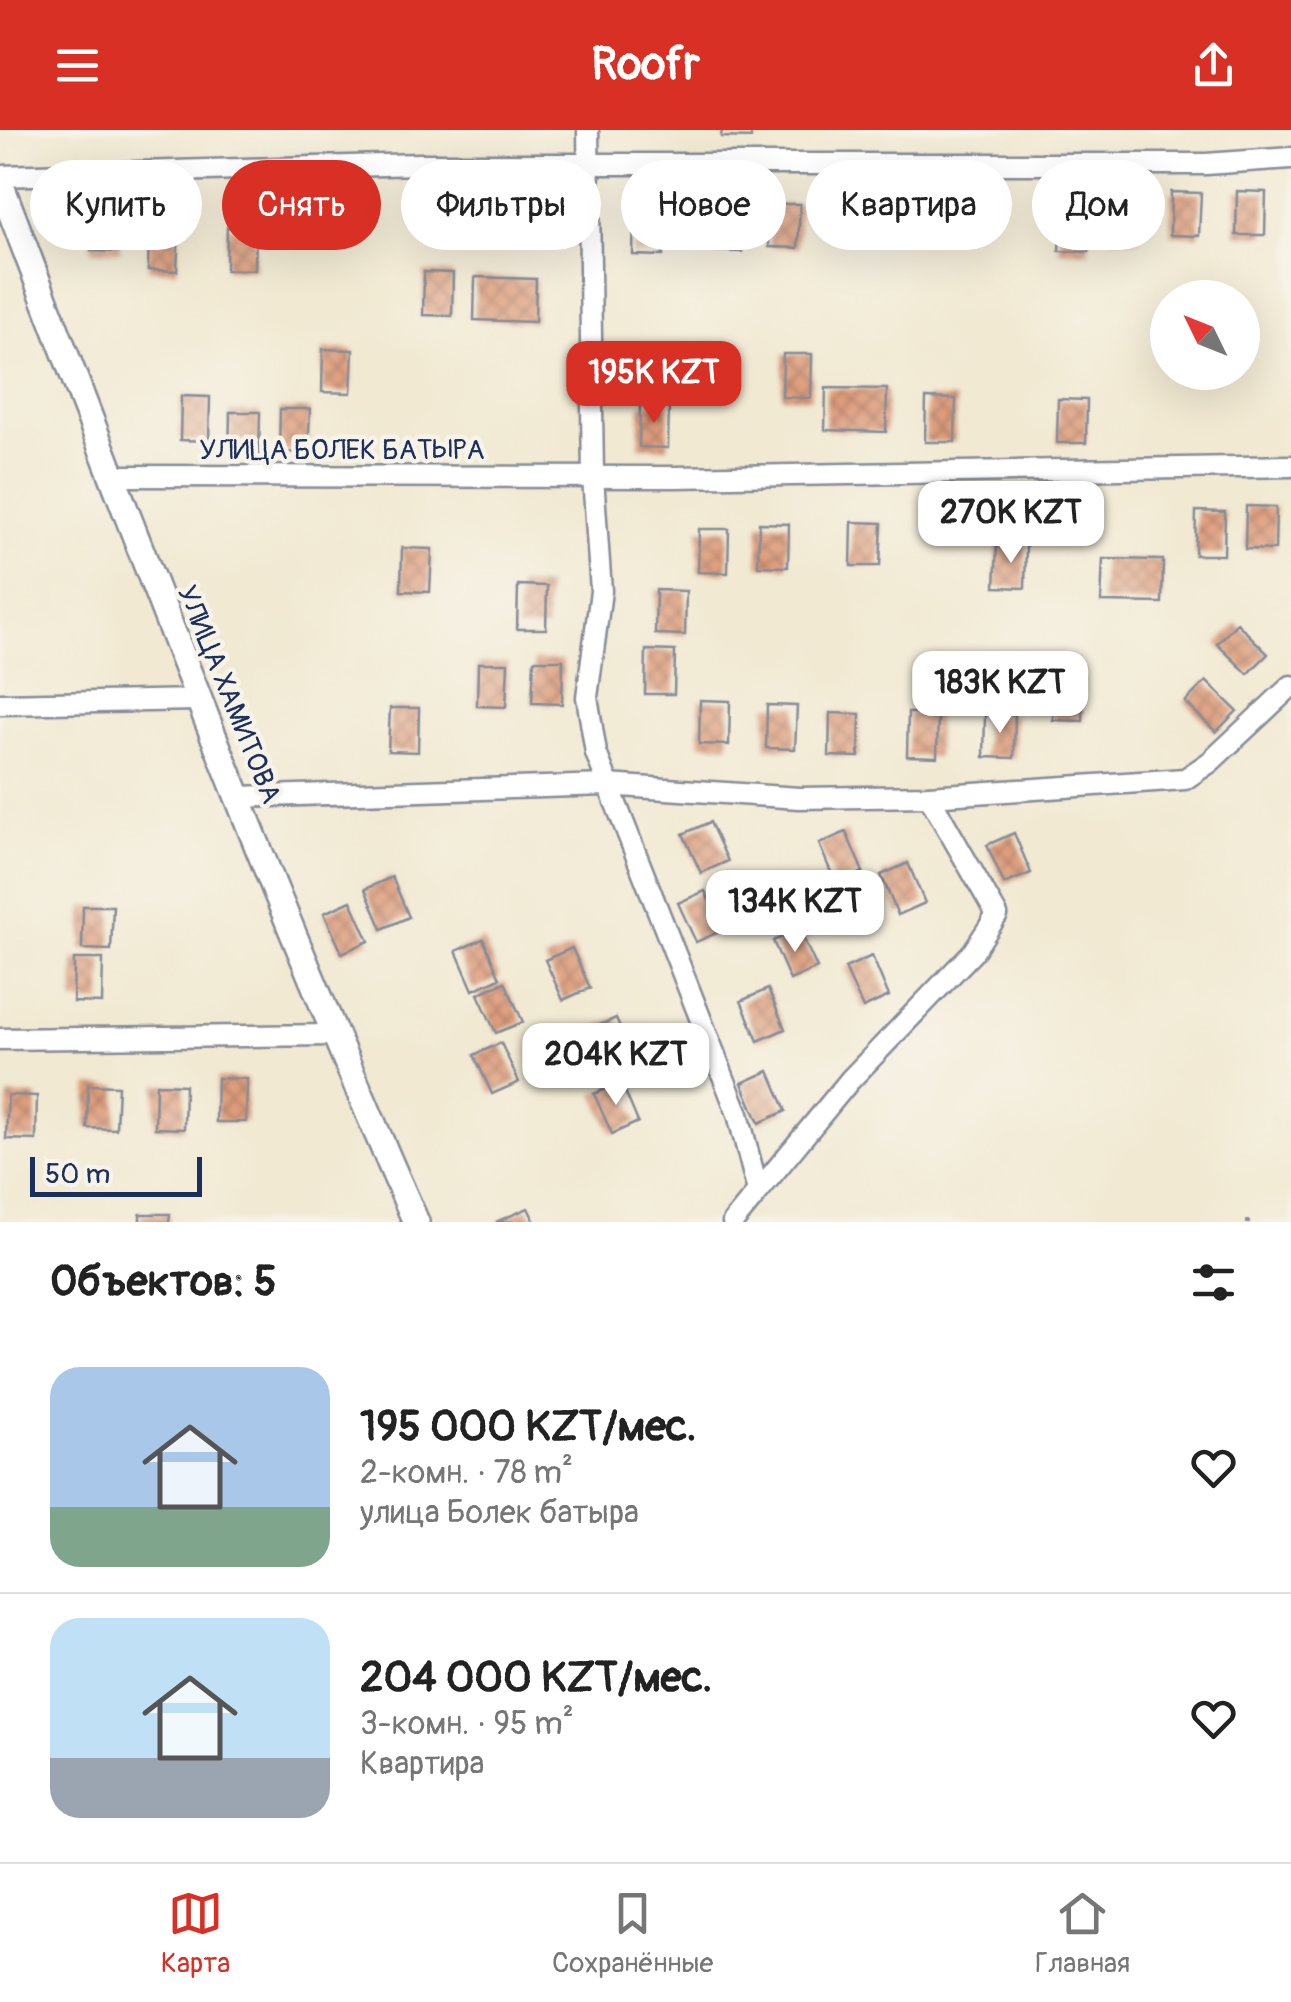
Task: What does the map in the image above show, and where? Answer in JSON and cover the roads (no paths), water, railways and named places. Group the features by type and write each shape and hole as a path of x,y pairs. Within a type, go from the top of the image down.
{"street":[{"path":"588,130 588,160"},
{"path":"601,164 1206,164 1291,158"},
{"path":"0,179 401,169"},
{"name":"УЛИЦА ХАМИТОВА","path":"0,179 198,700 333,1035 416,1222"},
{"path":"589,250 593,477 601,591 587,697 596,753 738,1114 758,1191"},
{"name":"УЛИЦА БОЛЕК БАТЫРА","path":"112,476 593,477 1291,466"},
{"path":"239,797 607,785 799,798 929,796 1185,779 1210,762 1291,686"},
{"path":"0,704 198,700"},
{"path":"732,1222 850,1080 974,952 997,915 929,796"},
{"path":"0,1039 333,1035"}]}
